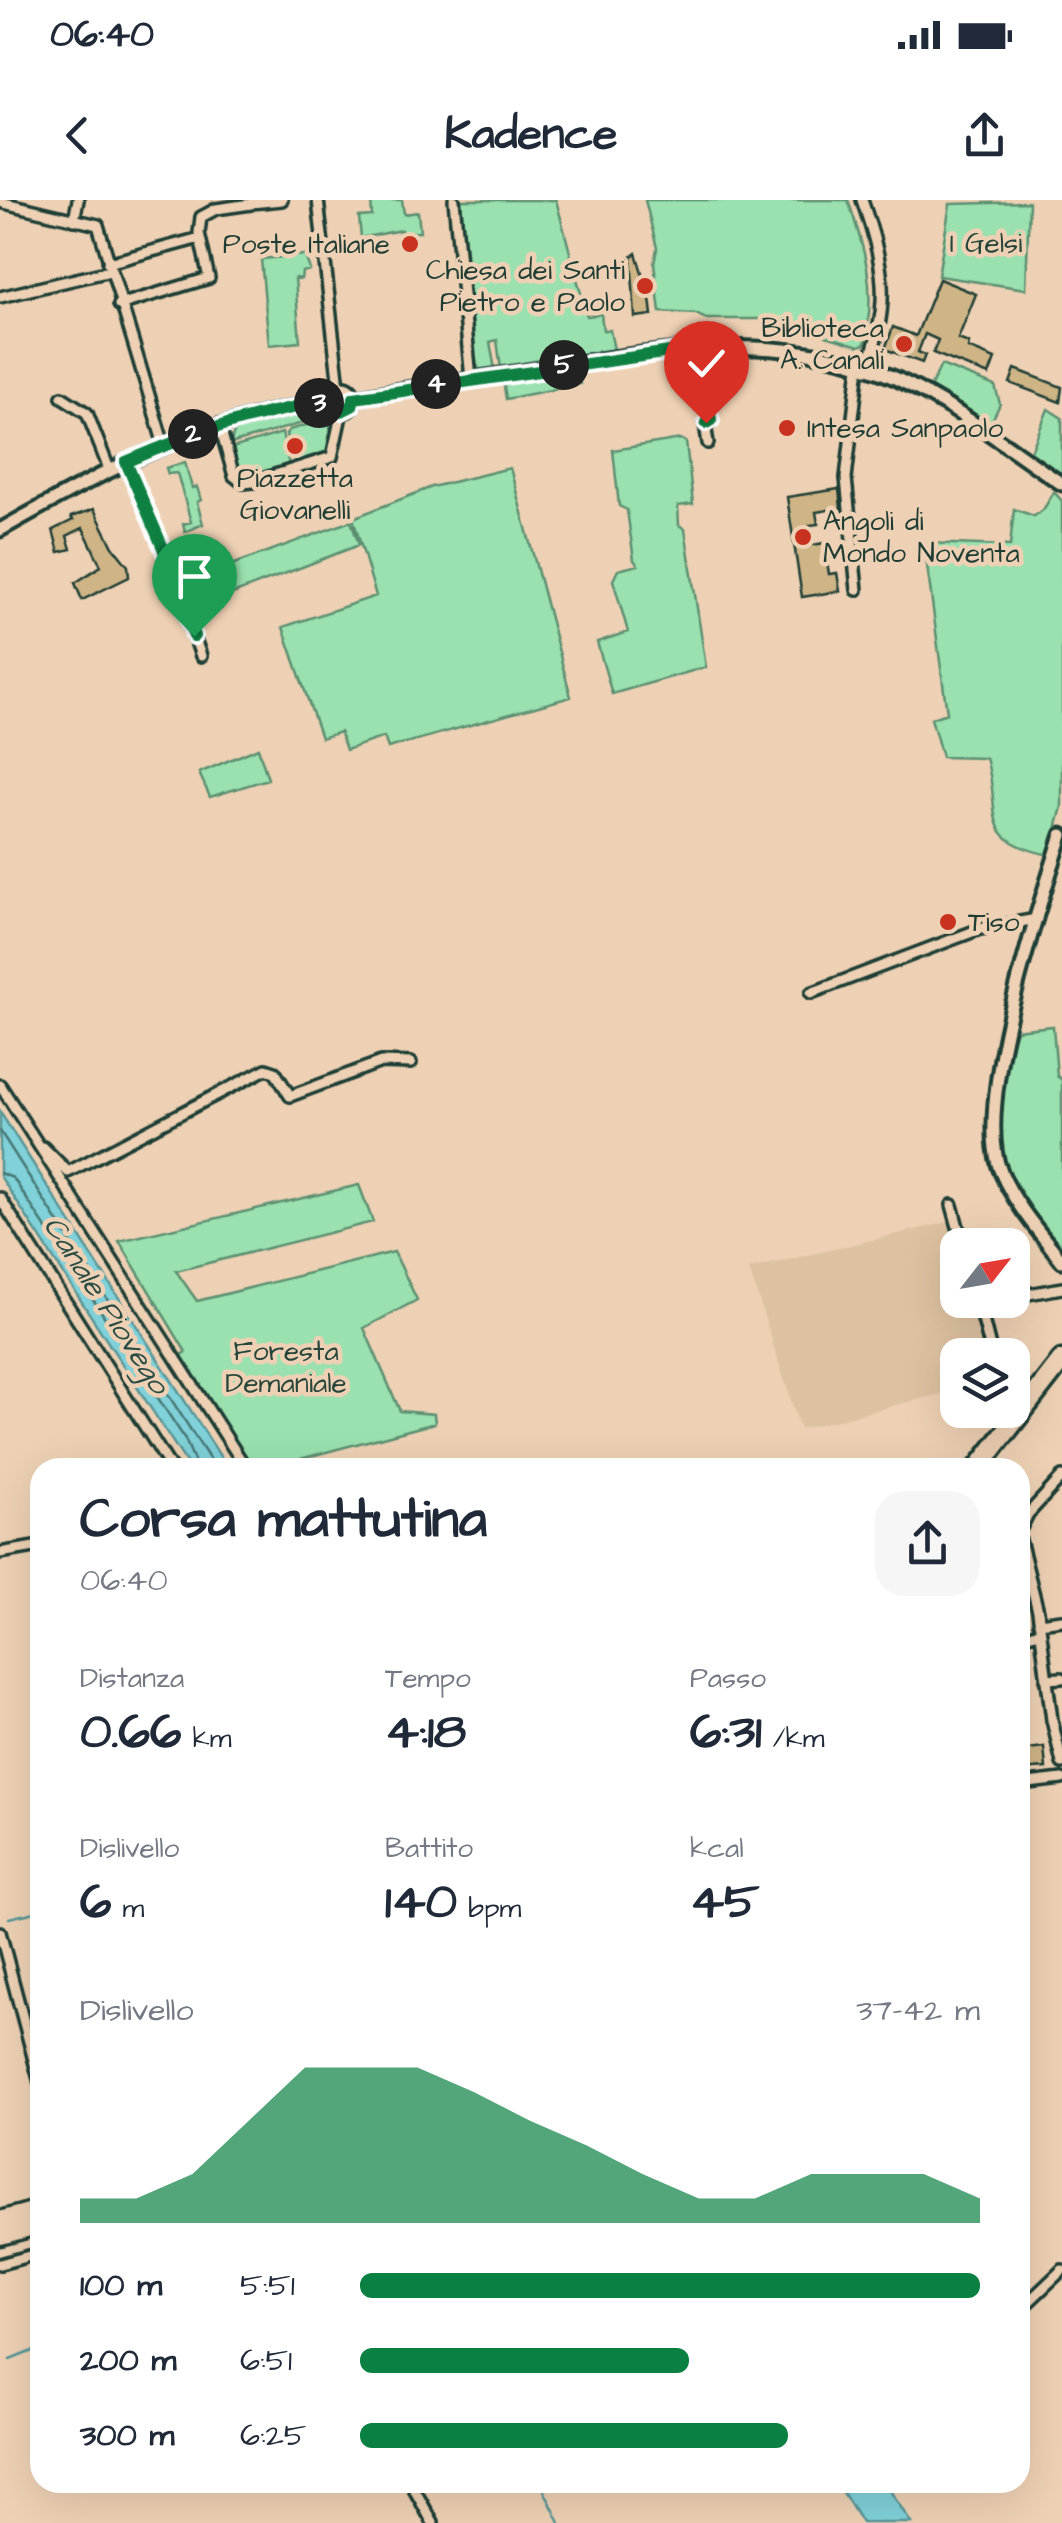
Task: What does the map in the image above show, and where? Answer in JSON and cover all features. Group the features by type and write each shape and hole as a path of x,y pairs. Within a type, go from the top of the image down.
{"highway":[{"path":"999,1458 1062,1360"},
{"path":"987,1458 1062,1378"},
{"path":"0,2221 30,2213"},
{"path":"0,2235 30,2227"}],"street":[{"path":"74,220 78,200"},
{"path":"119,306 210,278 199,223 206,212 282,200"},
{"path":"318,200 339,387"},
{"path":"454,200 471,379"},
{"path":"857,590 846,478 863,368 878,339 884,285 880,254 862,200"},
{"path":"0,202 98,226 164,445"},
{"path":"0,298 200,238"},
{"path":"354,398 697,348 797,350 863,368 925,394 1062,484"},
{"path":"697,348 711,420 705,424 708,442"},
{"path":"339,387 350,390 354,398 352,406 342,411"},
{"path":"330,401 339,387"},
{"path":"62,396 91,419 110,469"},
{"path":"330,401 342,411"},
{"path":"0,530 110,469 164,445 219,424 330,401"},
{"path":"219,424 234,476 244,483 326,461 335,450 342,411"},
{"path":"126,462 163,548 201,656"},
{"path":"1062,834 996,1078 992,1132 1000,1171 1062,1261"},
{"path":"812,993 980,929 1037,919"},
{"path":"37,1142 68,1172 266,1069 275,1072 290,1096 381,1062 411,1062"},
{"path":"0,1084 240,1458"},
{"path":"0,1198 165,1458"},
{"path":"952,1205 958,1228"},
{"path":"1030,1294 1062,1288"},
{"path":"1030,1512 1062,1477"},
{"path":"0,1553 30,1548"},
{"path":"1030,1577 1062,1763"},
{"path":"1030,1632 1062,1620"},
{"path":"1046,1679 1062,1678"},
{"path":"1030,1783 1062,1780"},
{"path":"0,1932 30,2045"},
{"path":"0,2264 30,2256"},
{"path":"1030,2300 1062,2270"},
{"path":"416,2493 433,2523"}],"shaded area":[{"path":"953,1221 955,1228 940,1228 940,1318 979,1318 984,1338 940,1338 940,1394 800,1429 749,1269"}],"green space":[{"path":"371,200 402,200 404,214 418,212 420,232 401,230 361,238 359,217 372,216"},
{"path":"461,200 556,200 587,316 601,314 603,330 610,330 614,350 501,369 497,340 490,342 495,370 479,369 474,359"},
{"path":"645,200 848,200 867,270 870,305 865,344 859,346 770,319 706,319 696,314 660,312 654,263 657,248"},
{"name":"I Gelsi","path":"1029,202 1026,289 938,276 950,204"},
{"path":"305,255 310,270 302,272 301,279 295,278 300,342 269,345 261,259"},
{"path":"941,365 995,386 1000,404 989,427 930,388"},
{"path":"578,369 580,384 506,399 503,380"},
{"path":"1048,409 1062,418 1062,474 1030,454"},
{"path":"325,410 330,415 230,444 235,430 242,426"},
{"path":"328,419 332,435 328,452 295,463 286,435 289,430"},
{"path":"282,433 289,465 240,476 232,448"},
{"path":"681,439 686,442 693,504 678,506 679,525 685,529 706,667 612,694 597,642 628,632 613,580 618,570 638,565 627,510 619,506 613,450"},
{"path":"185,462 192,488 197,487 201,500 197,502 203,524 185,532 183,524 191,522 177,473 168,474 166,468"},
{"path":"510,468 571,697 388,748 384,737 346,750 340,732 321,738 283,627 376,596 353,518 432,487"},
{"path":"1054,492 1062,501 1062,807 1049,855 1026,849 1001,832 986,758 942,757 931,718 947,713 924,543 1010,546 1014,509 1034,516 1043,510"},
{"path":"351,521 359,545 217,600 207,574"},
{"path":"258,748 268,779 210,797 199,773"},
{"path":"1053,1026 1057,1076 1062,1080 1062,1252 1018,1191 1001,1150 997,1127 1002,1075 1016,1030"},
{"name":"Foresta Demaniale","path":"359,1185 373,1222 176,1271 197,1301 394,1252 417,1300 364,1328 400,1411 434,1414 435,1423 304,1458 240,1458 176,1360 186,1352 119,1241"}],"water":[{"name":"Canale Piovego","path":"0,1112 221,1458 183,1458 0,1176"},
{"path":"843,2493 892,2493 911,2523 862,2523"}],"building":[{"name":"Chiesa dei Santi Pietro e Paolo","path":"636,253 644,279 652,278 652,315 635,317 631,257"},
{"path":"939,279 976,294 958,339 969,343 968,348 995,359 989,375 933,353 938,340 925,334 918,352 925,355 922,363 885,349 893,327 916,336"},
{"path":"1015,369 1062,387 1060,402 1010,383"},
{"name":"Angoli di Mondo Noventa","path":"839,489 841,508 816,512 818,524 810,525 813,545 824,543 829,574 837,573 840,591 802,597 787,497"},
{"path":"94,509 113,547 128,566 129,577 82,600 75,583 101,566 83,528 67,536 71,549 59,552 53,530 73,520 71,517"},
{"path":"1044,1747 1046,1768 1030,1769 1030,1749"}],"waterway":[{"path":"9,1918 30,1913"},
{"path":"10,2360 30,2352"},
{"path":"545,2493 560,2523"}],"place":[{"name":"Poste Italiane","path":"410,244"},
{"name":"Chiesa dei Santi Pietro e Paolo","path":"645,286"},
{"name":"Biblioteca A. Canali","path":"904,344"},
{"name":"Intesa Sanpaolo","path":"787,428"},
{"name":"Piazzetta Giovanelli","path":"295,446"},
{"name":"Angoli di Mondo Noventa","path":"803,537"},
{"name":"Tiso","path":"948,922"}],"route":[{"path":"194,636 163,548 126,462 164,445 261,413 330,401 342,411 352,406 354,398 697,348 711,420 706,423"}]}
